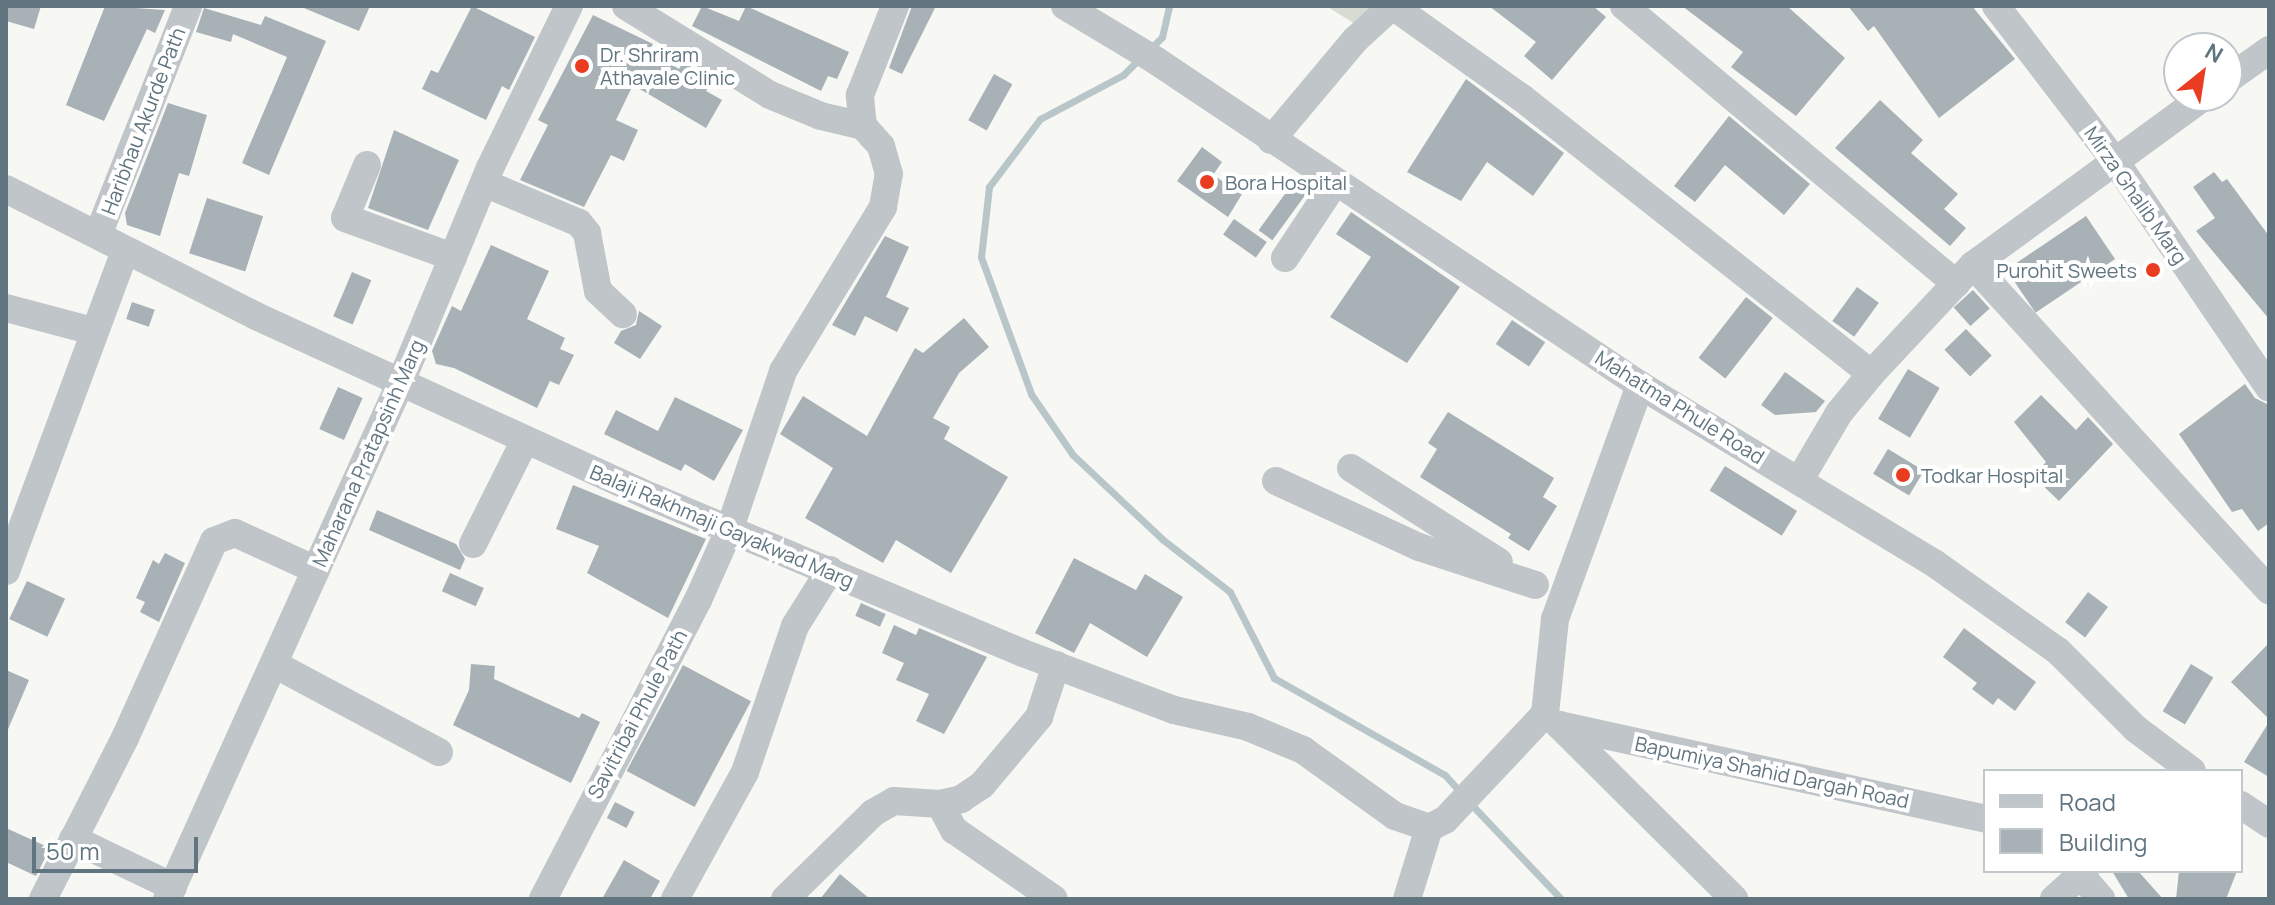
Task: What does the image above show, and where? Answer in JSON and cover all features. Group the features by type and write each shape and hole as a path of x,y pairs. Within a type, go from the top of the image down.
{"street":[{"name":"Haribhau Akurde Path","path":"98,235 188,6"},
{"name":"Maharana Pratapsinh Marg","path":"170,893 400,384 484,183 569,6"},
{"path":"626,6 770,95 821,116 863,126 860,95 895,6"},
{"name":"Mahatma Phule Road","path":"1065,6 1155,60 1334,184 1640,385 1934,563 2058,651 2136,729 2189,769"},
{"path":"1271,140 1355,40 1392,6 1522,98 1871,374"},
{"path":"1624,6 1964,274 2269,590"},
{"name":"Mirza Ghalib Marg","path":"1996,6 2115,161 2269,388"},
{"path":"2243,72 2266,60"},
{"path":"1799,481 1839,413 1964,274 2183,112"},
{"name":"Savitribai Phule Path","path":"543,899 730,528 783,371 883,207 889,174 881,146 863,126"},
{"path":"367,165 345,218 453,257"},
{"path":"484,183 579,223 587,233 598,291 623,314"},
{"path":"1285,258 1334,184"},
{"name":"Balaji Rakhmaji Gayakwad Marg","path":"6,189 125,251 400,384 525,440 1056,665 1174,710 1248,727 1303,750 1395,816 1437,824"},
{"path":"6,571 18,501 125,251"},
{"path":"6,308 93,331"},
{"path":"1407,899 1437,824 1552,719 1562,602 1640,385"},
{"path":"473,544 525,440"},
{"path":"1351,468 1562,602"},
{"path":"1276,481 1419,547 1535,585"},
{"path":"43,899 214,541 235,533 316,570"},
{"path":"675,899 745,772 795,626 830,570"},
{"path":"274,664 439,752"},
{"path":"785,899 873,813 903,800 940,804 961,799 982,785 1021,745 1039,717 1056,665"},
{"path":"1552,719 1734,899"},
{"name":"Bapumiya Shahid Dargah Road","path":"1552,719 1983,819"},
{"path":"940,804 954,830 1054,899"},
{"path":"2243,806 2269,824"},
{"path":"73,839 170,893"},
{"path":"2054,899 2080,873"},
{"path":"2082,873 2101,899"}],"shaded area":[{"path":"1326,6 1382,6 1360,27"}],"building":[{"path":"6,6 41,6 34,29 6,21"},
{"path":"105,6 165,10 155,33 147,29 104,121 66,105"},
{"path":"299,6 370,6 359,31"},
{"path":"472,6 535,37 509,90 502,86 486,120 422,89 431,70 438,73"},
{"path":"702,6 739,21 746,6 849,52 837,79 828,76 821,91 692,26"},
{"path":"912,6 936,6 902,74 889,68"},
{"path":"1489,6 1593,6 1606,17 1552,80 1524,56 1536,42"},
{"path":"1682,6 1787,6 1845,58 1796,116 1731,67 1743,52"},
{"path":"1848,6 1972,6 2015,59 1939,118 1874,26 1868,31"},
{"path":"204,8 261,25 265,16 326,41 269,175 242,163 287,57 233,34 231,42 196,32"},
{"path":"593,15 653,44 649,51 679,69 683,62 713,80 706,91 722,100 706,128 633,85 616,120 638,130 624,161 611,155 584,207 520,180 548,125 538,120"},
{"path":"994,74 1012,84 987,131 968,120"},
{"path":"1466,79 1564,153 1533,196 1487,162 1461,201 1407,172"},
{"path":"1880,100 1923,140 1911,153 1958,194 1944,209 1966,228 1950,246 1835,148"},
{"path":"168,103 207,115 189,176 179,173 160,236 127,225 125,213"},
{"path":"1729,116 1810,184 1784,215 1725,165 1695,202 1674,186"},
{"path":"394,130 459,160 428,230 368,208"},
{"path":"1202,147 1222,162 1213,175 1242,194 1228,217 1177,181"},
{"path":"2214,172 2222,182 2227,179 2269,236 2269,319 2196,231 2215,218 2193,187"},
{"path":"1298,176 1312,186 1272,240 1259,230"},
{"path":"207,198 263,216 245,271 189,253"},
{"path":"1351,212 1460,287 1407,363 1330,317 1371,257 1336,234"},
{"path":"2086,216 2115,259 2035,313 2006,270"},
{"path":"1234,219 1267,242 1256,258 1223,235"},
{"path":"885,236 909,247 886,297 909,308 897,332 865,316 855,336 832,325"},
{"path":"491,245 549,271 527,319 565,338 560,349 574,355 559,385 550,381 537,408 454,368 436,364 432,351 452,306 461,311"},
{"path":"352,272 371,280 353,324 333,316"},
{"path":"1857,287 1879,303 1854,337 1832,321"},
{"path":"1973,290 1990,309 1970,326 1954,307"},
{"path":"1746,297 1773,318 1725,379 1699,358"},
{"path":"132,302 155,310 149,327 126,319"},
{"path":"639,311 662,326 640,359 614,343 621,331 636,325"},
{"path":"964,318 989,347 959,373 933,418 950,427 944,439 1008,477 951,573 896,540 883,563 805,518 833,468 780,434 803,396 867,436 915,348 923,353"},
{"path":"1512,320 1545,342 1529,366 1496,344"},
{"path":"1966,329 1992,356 1970,376 1944,350"},
{"path":"1908,369 1940,388 1910,438 1878,419"},
{"path":"1785,372 1825,401 1816,412 1775,415 1761,405"},
{"path":"2245,384 2255,398 2269,405 2269,523 2258,531 2242,509 2232,512 2179,434"},
{"path":"338,387 363,398 344,440 319,429"},
{"path":"2041,395 2076,430 2088,417 2113,444 2059,501 2033,476 2046,462 2014,422"},
{"path":"675,397 743,430 714,481 685,464 681,471 604,434 616,410 658,431"},
{"path":"1448,412 1554,478 1543,497 1557,506 1529,551 1508,538 1511,534 1420,477 1437,449 1428,443"},
{"path":"1888,449 1924,471 1909,495 1873,474"},
{"path":"1725,466 1797,511 1782,536 1710,491"},
{"path":"573,485 706,539 668,618 587,573 599,546 556,529"},
{"path":"377,510 456,544 465,559 460,570 369,530"},
{"path":"165,553 185,563 159,622 140,612 145,602 136,598 153,560 159,564"},
{"path":"1074,558 1136,590 1145,574 1183,597 1147,657 1090,623 1074,653 1035,633"},
{"path":"450,573 484,588 476,606 442,591"},
{"path":"27,581 65,599 47,637 9,619"},
{"path":"2088,592 2108,607 2085,637 2065,622"},
{"path":"861,603 886,614 880,627 855,616"},
{"path":"894,625 916,635 919,628 987,657 944,734 916,721 929,694 896,680 904,663 882,653"},
{"path":"1964,628 2036,682 2015,711 1998,698 1993,705 1972,689 1977,683 1943,657"},
{"path":"2269,643 2269,719 2231,682"},
{"path":"471,664 495,666 494,679 579,718 582,713 600,722 571,783 453,725 469,690"},
{"path":"2191,664 2213,677 2185,725 2163,711"},
{"path":"683,665 751,701 695,807 627,771"},
{"path":"6,670 29,680 6,734"},
{"path":"2269,722 2269,777 2244,762"},
{"path":"615,802 635,812 626,828 607,818"},
{"path":"6,828 50,848 36,876 6,862"},
{"path":"624,860 660,881 650,899 602,899"},
{"path":"2113,873 2140,873 2163,899 2129,899"},
{"path":"2179,873 2236,873 2226,899 2176,899"},
{"path":"840,874 870,899 820,899"}],"waterway":[{"path":"1150,49 1162,37 1169,6"},
{"path":"1141,57 1123,75 1040,119 989,187 981,257 1031,394 1073,455 1162,539 1230,592 1274,678 1445,775 1461,793"},
{"path":"1469,802 1561,899"}],"place":[{"name":"Dr. Shriram Athavale Clinic","path":"582,66"},
{"name":"Bora Hospital","path":"1207,182"},
{"name":"Purohit Sweets","path":"2153,270"},
{"name":"Todkar Hospital","path":"1903,475"}]}
